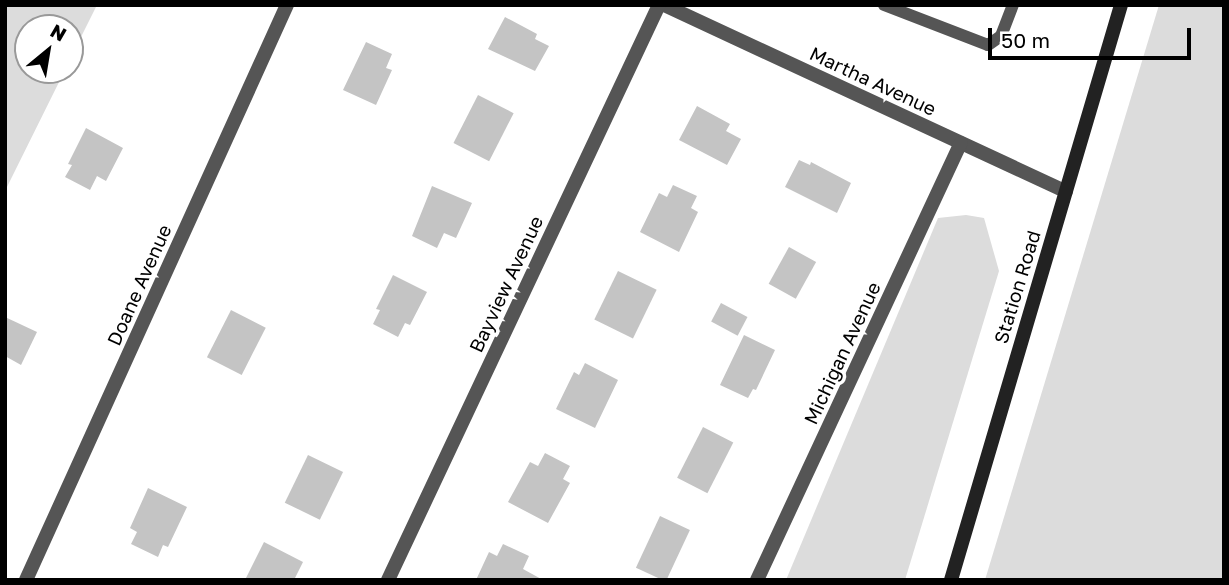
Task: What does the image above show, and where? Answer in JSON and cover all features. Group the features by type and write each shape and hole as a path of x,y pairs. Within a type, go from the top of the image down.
{"main road":[{"name":"Station Road","path":"951,580 1066,192 1116,7"}],"street":[{"name":"Doane Avenue","path":"26,580 287,5"},
{"name":"Martha Avenue","path":"661,5 1066,192"},
{"name":"Bayview Avenue","path":"388,580 661,5"},
{"name":"Michigan Avenue","path":"757,580 961,144"}],"lane":[{"path":"884,5 988,45 1001,36 1013,5"}],"shaded area":[{"path":"5,5 97,5 84,31 84,14 14,14 14,84 58,84 5,191"},
{"path":"1159,5 1224,5 1224,580 985,580"},
{"path":"966,215 984,218 999,271 905,580 786,580 938,218"}],"building":[{"path":"505,17 537,34 535,39 549,46 535,71 488,49"},
{"path":"366,42 392,54 386,68 392,70 376,105 343,90"},
{"path":"478,95 514,113 489,161 453,143"},
{"path":"697,106 730,124 726,131 741,139 727,165 679,140"},
{"path":"86,128 123,148 106,181 97,176 90,190 65,177 72,165 68,164"},
{"path":"799,160 810,165 811,162 851,183 837,213 785,187"},
{"path":"673,185 697,196 691,208 698,212 679,252 640,232 659,193 667,197"},
{"path":"432,186 472,203 456,238 444,233 437,248 412,236"},
{"path":"789,247 816,262 796,299 769,284"},
{"path":"618,271 657,290 633,338 594,320"},
{"path":"393,275 427,292 410,325 405,323 398,337 373,324 380,310 376,309"},
{"path":"721,303 747,317 738,336 711,322"},
{"path":"231,310 266,328 242,375 207,357"},
{"path":"5,317 37,332 21,365 5,356"},
{"path":"744,335 775,350 756,390 753,389 748,398 720,385"},
{"path":"585,363 618,380 595,428 556,409 574,372 579,375"},
{"path":"703,427 733,442 707,493 677,478"},
{"path":"545,453 570,466 563,479 570,483 548,523 508,502 530,462 538,466"},
{"path":"308,455 343,472 320,520 285,503"},
{"path":"148,488 187,507 168,547 163,545 158,557 131,544 137,532 130,528"},
{"path":"660,516 690,530 667,580 636,568"},
{"path":"264,542 303,562 294,580 245,580"},
{"path":"503,544 529,556 523,569 543,580 476,580 489,552 497,556"}]}
